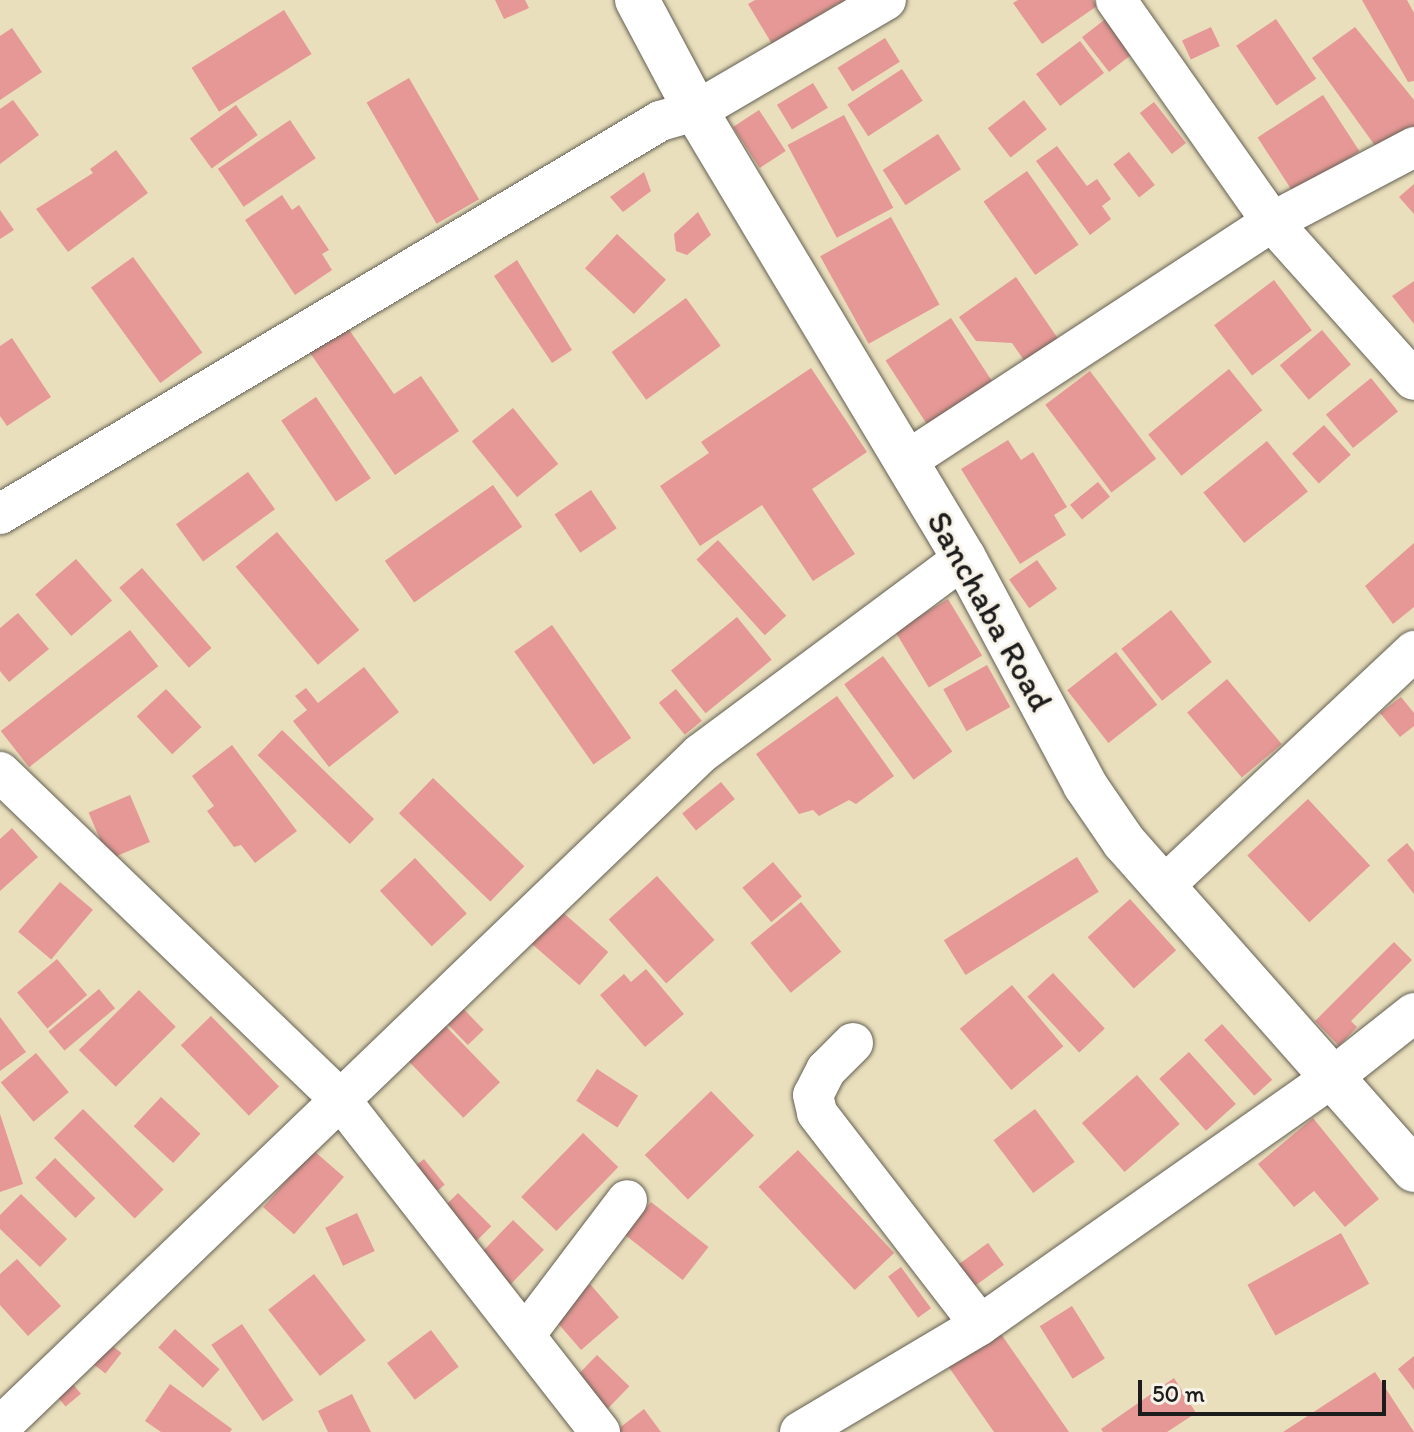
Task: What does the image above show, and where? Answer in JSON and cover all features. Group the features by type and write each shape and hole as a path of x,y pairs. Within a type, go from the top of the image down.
{"street":[{"name":"Sanchaba Road","path":"637,0 696,111 964,558 1085,785 1124,842 1414,1170"},
{"path":"0,514 660,121 696,111 886,0"},
{"path":"1116,0 1272,222 1414,380"},
{"path":"905,462 1272,222 1414,147"},
{"path":"0,1427 700,754 964,558"},
{"path":"1165,885 1414,651"},
{"path":"0,772 339,1098 600,1432"},
{"path":"800,1432 980,1325 1333,1077 1414,1013"},
{"path":"853,1043 826,1070 813,1095 817,1113 980,1325"},
{"path":"525,1335 627,1200"}],"building":[{"path":"495,0 525,0 529,8 504,19"},
{"path":"755,0 853,0 841,7 839,3 772,44 748,4"},
{"path":"1018,0 1093,0 1097,6 1042,44 1013,3"},
{"path":"1362,0 1407,0 1414,13 1414,81 1408,82"},
{"path":"284,10 312,54 219,112 192,68"},
{"path":"1108,17 1135,52 1109,72 1082,37"},
{"path":"1276,19 1316,79 1276,106 1236,46"},
{"path":"1211,27 1220,46 1191,60 1182,41"},
{"path":"1355,27 1414,100 1414,126 1376,147 1312,58"},
{"path":"12,28 42,72 0,100 0,36"},
{"path":"885,38 900,62 852,91 838,68"},
{"path":"1080,41 1104,73 1060,106 1036,74"},
{"path":"902,69 923,101 868,136 847,104"},
{"path":"409,78 479,199 437,224 367,102"},
{"path":"813,83 828,108 792,129 777,105"},
{"path":"1323,95 1359,151 1294,194 1258,137"},
{"path":"13,100 39,135 0,164 0,109"},
{"path":"1024,100 1047,129 1011,157 988,128"},
{"path":"1154,102 1186,143 1172,154 1140,113"},
{"path":"236,105 258,135 212,168 190,139"},
{"path":"759,110 786,151 760,168 733,127"},
{"path":"844,115 893,208 837,238 787,145"},
{"path":"290,120 316,158 244,207 218,169"},
{"path":"938,134 961,169 906,205 883,170"},
{"path":"1057,146 1087,186 1097,179 1111,199 1102,206 1111,219 1090,235 1036,161"},
{"path":"116,150 148,193 68,252 36,209 93,173 90,169"},
{"path":"1129,152 1155,185 1139,197 1113,164"},
{"path":"1027,171 1079,245 1035,275 984,201"},
{"path":"644,172 651,191 623,212 610,197"},
{"path":"1414,184 1414,214 1399,197"},
{"path":"282,195 292,210 299,205 329,250 322,254 332,270 295,295 245,220"},
{"path":"0,210 14,230 0,239"},
{"path":"698,212 711,235 687,255 676,251 674,234"},
{"path":"891,217 939,304 869,344 820,256"},
{"path":"617,234 666,280 634,314 585,268"},
{"path":"133,257 202,352 160,383 91,288"},
{"path":"517,260 572,350 552,363 494,276"},
{"path":"1016,277 1065,349 1032,372 1012,343 976,341 959,317"},
{"path":"1274,280 1312,330 1252,375 1214,325"},
{"path":"1414,281 1414,324 1392,296"},
{"path":"686,298 721,346 646,400 612,352"},
{"path":"951,318 1000,393 935,436 886,360"},
{"path":"345,324 394,394 421,376 459,431 395,475 308,350"},
{"path":"1322,330 1351,364 1309,400 1280,365"},
{"path":"12,338 51,397 7,426 0,416 0,346"},
{"path":"811,368 867,452 812,489 855,554 813,581 762,505 700,546 660,486 709,453 701,442"},
{"path":"1229,369 1262,410 1182,476 1148,434"},
{"path":"1090,371 1156,459 1111,493 1045,405"},
{"path":"1371,378 1398,411 1353,448 1326,415"},
{"path":"316,397 371,478 336,502 281,420"},
{"path":"513,408 558,464 517,497 472,441"},
{"path":"1324,425 1351,455 1319,483 1292,454"},
{"path":"1008,440 1021,460 1033,452 1067,507 1054,515 1066,535 1020,564 961,469"},
{"path":"1267,441 1308,492 1244,543 1203,493"},
{"path":"248,472 275,509 203,562 176,524"},
{"path":"1098,482 1110,497 1082,519 1070,505"},
{"path":"493,485 522,527 414,602 385,561"},
{"path":"591,490 617,528 580,553 555,515"},
{"path":"277,532 359,630 318,665 236,567"},
{"path":"718,540 786,616 765,635 696,559"},
{"path":"1414,543 1414,607 1393,624 1365,586"},
{"path":"76,559 112,601 71,636 35,594"},
{"path":"1037,560 1057,589 1029,608 1009,580"},
{"path":"142,568 212,648 189,668 119,588"},
{"path":"948,599 982,656 929,688 895,631"},
{"path":"1171,610 1212,662 1162,701 1121,649"},
{"path":"18,613 49,649 9,682 0,671 0,628"},
{"path":"737,617 772,660 706,713 671,670"},
{"path":"552,625 631,738 593,764 514,651"},
{"path":"130,630 158,666 29,767 1,731"},
{"path":"1116,652 1157,705 1108,743 1067,690"},
{"path":"883,656 952,751 914,780 844,684"},
{"path":"987,665 1010,707 967,731 943,689"},
{"path":"364,667 399,712 329,767 293,721 307,710 295,696 306,688 318,703"},
{"path":"1227,679 1282,744 1242,778 1187,712"},
{"path":"166,689 201,727 172,754 137,716"},
{"path":"676,689 702,721 685,735 659,703"},
{"path":"837,696 894,776 856,804 849,800 819,816 813,810 799,814 756,754"},
{"path":"1401,697 1414,713 1414,726 1400,737 1380,713"},
{"path":"282,730 374,819 350,844 258,755"},
{"path":"232,745 297,831 255,863 241,845 234,847 207,811 214,806 192,776"},
{"path":"433,778 524,866 490,901 399,813"},
{"path":"721,782 735,799 696,831 682,813"},
{"path":"130,795 150,842 109,860 89,813"},
{"path":"1308,799 1370,866 1309,922 1247,856"},
{"path":"12,828 38,857 0,891 0,839"},
{"path":"1407,843 1414,852 1414,894 1387,860"},
{"path":"1077,857 1099,892 966,975 944,940"},
{"path":"415,858 467,914 432,946 380,891"},
{"path":"773,862 802,896 771,922 742,888"},
{"path":"657,876 715,940 666,983 609,919"},
{"path":"60,882 93,910 51,959 18,932"},
{"path":"1130,899 1176,950 1134,988 1088,937"},
{"path":"801,902 841,952 791,993 750,943"},
{"path":"560,910 608,952 579,985 531,943"},
{"path":"1394,942 1412,960 1351,1021 1357,1027 1339,1046 1315,1021"},
{"path":"57,959 87,995 47,1028 17,992"},
{"path":"646,969 684,1014 645,1047 600,995 624,974 631,982"},
{"path":"1053,973 1105,1029 1079,1052 1027,997"},
{"path":"1012,985 1063,1046 1011,1090 960,1029"},
{"path":"99,989 115,1008 65,1051 48,1031"},
{"path":"139,990 176,1027 116,1087 79,1050"},
{"path":"451,996 484,1030 468,1045 435,1011"},
{"path":"434,1014 500,1082 463,1118 397,1049"},
{"path":"211,1016 279,1086 249,1116 181,1045"},
{"path":"0,1017 26,1052 0,1071"},
{"path":"1222,1024 1272,1080 1254,1096 1204,1040"},
{"path":"1189,1052 1236,1104 1206,1131 1159,1079"},
{"path":"36,1053 69,1092 34,1122 1,1083"},
{"path":"597,1069 638,1096 617,1128 576,1101"},
{"path":"1137,1075 1180,1124 1125,1172 1082,1123"},
{"path":"711,1091 754,1136 688,1200 645,1155"},
{"path":"161,1097 200,1134 173,1163 134,1126"},
{"path":"83,1109 164,1190 135,1219 54,1138"},
{"path":"1035,1109 1075,1162 1033,1193 993,1140"},
{"path":"0,1114 23,1184 0,1192"},
{"path":"1313,1118 1379,1199 1345,1227 1314,1191 1294,1207 1258,1164"},
{"path":"583,1133 618,1167 556,1231 521,1197"},
{"path":"313,1150 344,1177 294,1234 263,1207"},
{"path":"798,1150 894,1253 855,1290 759,1187"},
{"path":"55,1158 95,1198 76,1218 35,1178"},
{"path":"424,1159 445,1185 426,1200 405,1174"},
{"path":"458,1193 491,1226 468,1250 435,1216"},
{"path":"21,1194 67,1239 40,1267 0,1229 0,1215"},
{"path":"651,1202 709,1247 683,1280 625,1235"},
{"path":"357,1213 375,1251 343,1266 325,1228"},
{"path":"513,1220 544,1250 508,1287 477,1257"},
{"path":"1341,1233 1369,1284 1276,1336 1247,1285"},
{"path":"988,1243 1004,1265 967,1291 952,1269"},
{"path":"17,1259 61,1306 28,1336 0,1305 0,1274"},
{"path":"901,1267 931,1308 918,1318 888,1276"},
{"path":"314,1274 366,1340 320,1376 268,1310"},
{"path":"590,1284 619,1317 581,1350 552,1317"},
{"path":"1072,1306 1105,1359 1073,1379 1040,1326"},
{"path":"242,1324 293,1400 263,1421 211,1345"},
{"path":"175,1329 220,1369 203,1388 158,1348"},
{"path":"431,1330 459,1367 415,1400 387,1363"},
{"path":"999,1331 1069,1432 994,1432 948,1366"},
{"path":"97,1334 121,1353 105,1374 81,1354"},
{"path":"597,1355 629,1386 606,1410 574,1379"},
{"path":"1414,1356 1414,1390 1398,1369"},
{"path":"61,1370 81,1394 66,1407 46,1383"},
{"path":"1375,1372 1414,1432 1283,1432"},
{"path":"1174,1378 1196,1413 1167,1432 1103,1432 1101,1429"},
{"path":"170,1384 232,1429 230,1432 161,1432 145,1421"},
{"path":"352,1394 371,1432 328,1432 318,1411"},
{"path":"644,1409 661,1432 621,1432 618,1429"}]}
